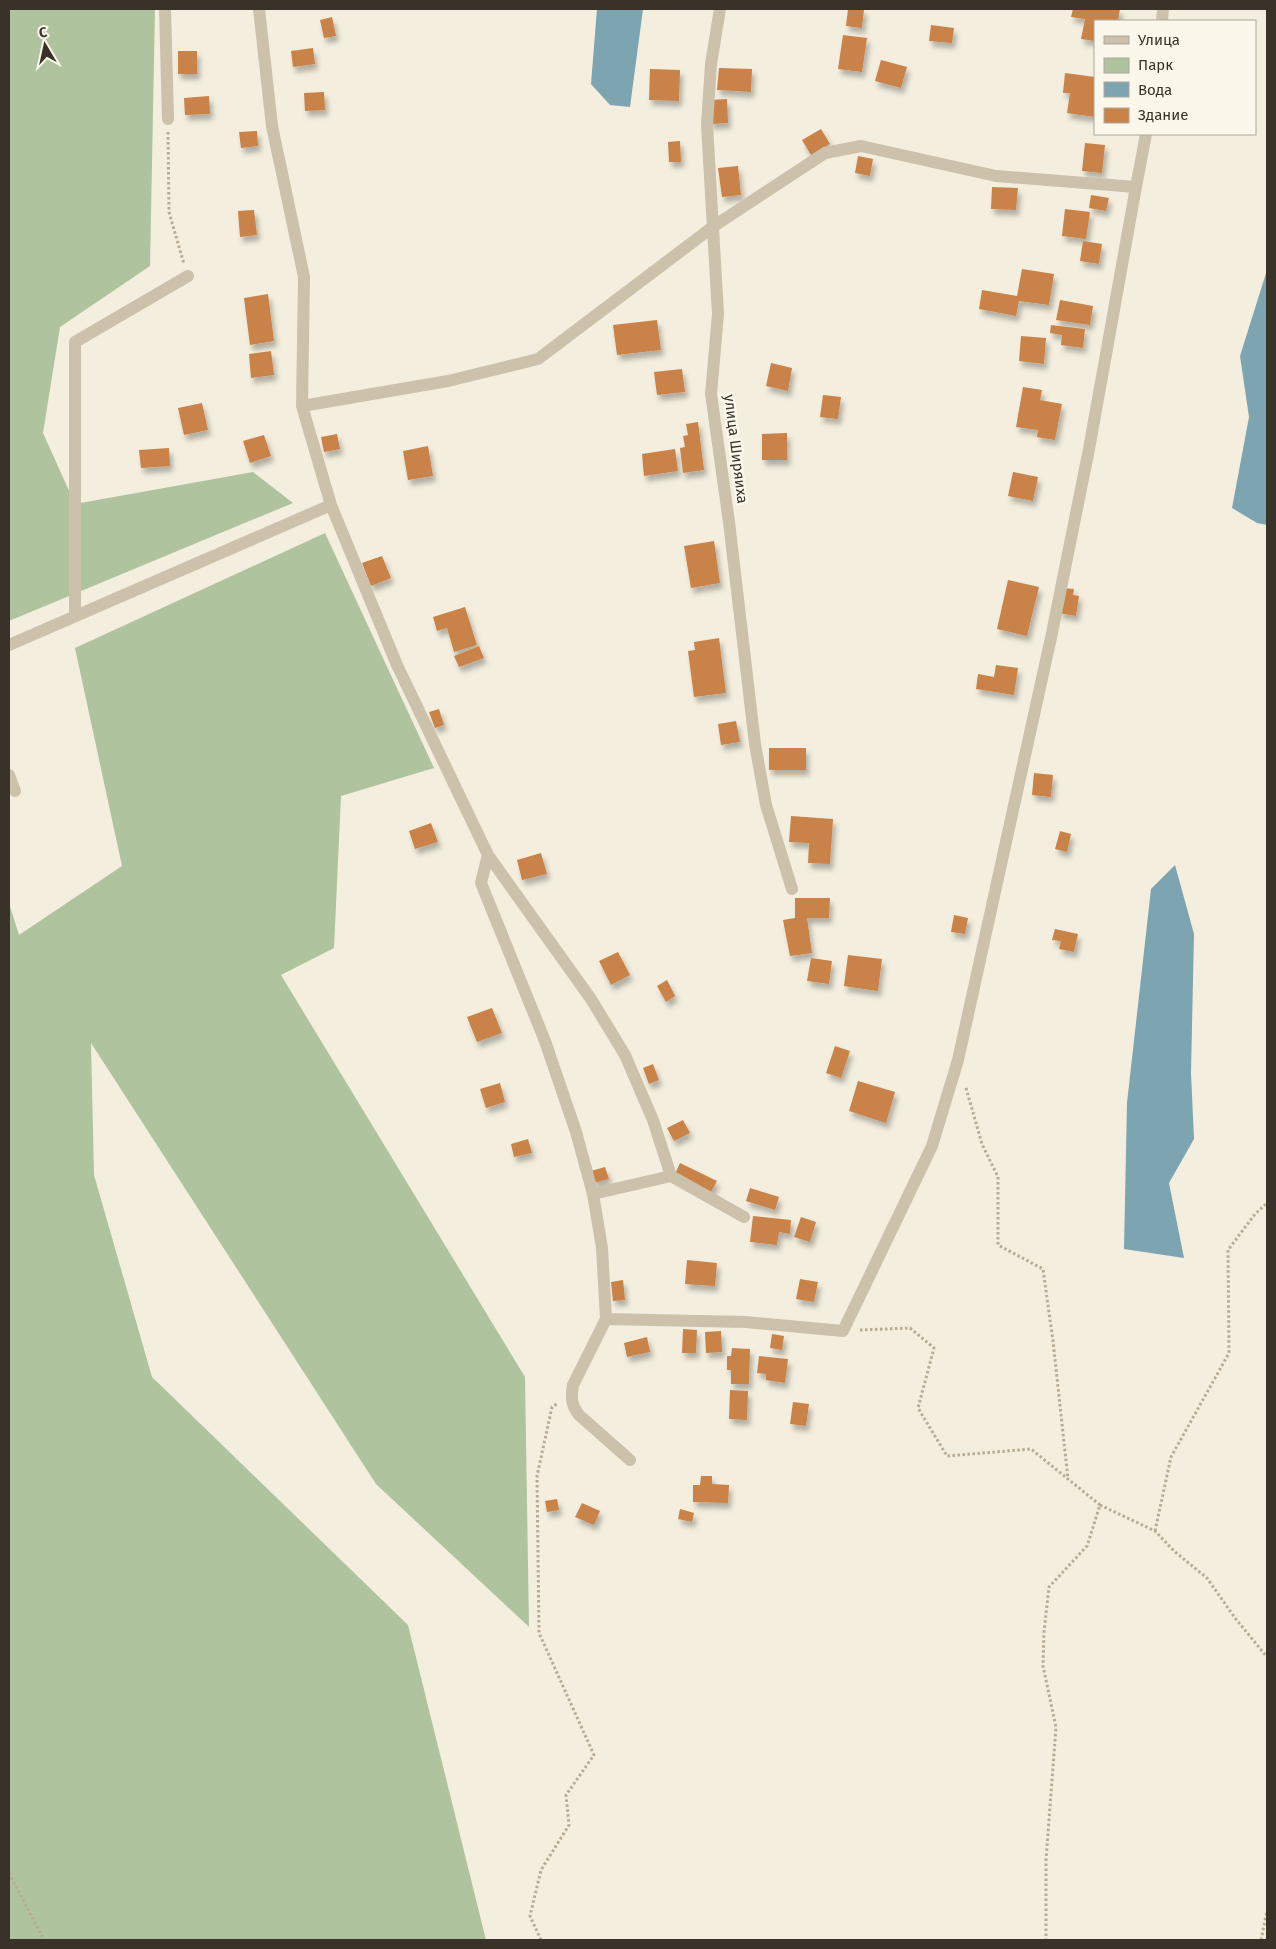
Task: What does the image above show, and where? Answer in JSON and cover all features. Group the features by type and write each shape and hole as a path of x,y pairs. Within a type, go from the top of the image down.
{"street":[{"path":"165,9 168,119"},
{"path":"259,9 272,126 304,276 302,406 331,505 397,665 488,855 591,999 626,1055 654,1120 670,1176"},
{"name":"улица Ширяиха","path":"720,9 711,64 707,125 718,314 711,394 729,522 754,744 766,805 792,889"},
{"path":"606,1319 746,1322 843,1331 932,1146 958,1060 1054,623 1089,449 1146,135"},
{"path":"302,406 448,381 538,359 714,226 825,153 861,146 996,176 1136,187"},
{"path":"75,616 75,342 188,276"},
{"path":"9,644 331,505"},
{"path":"9,775 15,792"},
{"path":"488,855 481,883 545,1041 576,1132 592,1194 602,1248 606,1319 573,1385 572,1407 578,1415 630,1460"},
{"path":"592,1194 670,1176 744,1217"}],"path":[{"path":"168,119 169,212 188,276"},
{"path":"958,1060 982,1144 998,1177 998,1245 1042,1269 1053,1341 1068,1479"},
{"path":"1155,1531 1171,1457 1229,1353 1228,1250 1255,1214 1267,1204"},
{"path":"843,1331 910,1328 934,1348 918,1408 947,1456 1031,1448 1100,1505 1155,1531 1174,1552 1207,1578 1235,1618 1267,1657"},
{"path":"541,1940 530,1916 541,1870 569,1825 566,1796 594,1755 539,1634 537,1476 552,1406 571,1396"},
{"path":"1046,1940 1046,1860 1056,1727 1043,1666 1048,1596 1050,1587 1087,1546 1100,1505"},
{"path":"9,1873 44,1940"},
{"path":"1261,1940 1267,1911"}],"green space":[{"path":"9,9 155,9 150,266 60,327 43,433 75,504 253,472 293,503 9,621"},
{"path":"325,533 434,768 341,796 334,948 281,975 525,1377 529,1627 376,1484 91,1043 94,1175 152,1377 408,1625 486,1940 9,1940 9,903 19,935 122,866 75,648"}],"water":[{"path":"597,9 643,9 630,107 610,105 591,84"},
{"path":"1267,270 1267,525 1257,523 1232,508 1249,417 1240,356"},
{"path":"1175,865 1194,934 1191,1073 1194,1139 1169,1183 1184,1258 1124,1249 1127,1103 1151,889"}],"building":[{"path":"848,9 864,9 862,28 846,26"},
{"path":"1073,9 1120,9 1118,20 1094,20 1094,41 1081,39 1085,19 1071,17"},
{"path":"332,17 336,36 324,38 320,20"},
{"path":"931,25 954,28 952,43 929,41"},
{"path":"843,35 867,38 862,72 838,69"},
{"path":"313,48 315,64 293,67 291,51"},
{"path":"178,51 197,51 197,74 178,74"},
{"path":"881,60 907,67 901,88 875,81"},
{"path":"719,68 752,69 751,92 717,90"},
{"path":"650,69 680,70 679,101 649,100"},
{"path":"1065,73 1094,77 1094,117 1067,113 1070,93 1063,93"},
{"path":"324,92 325,110 305,111 304,93"},
{"path":"209,96 210,114 185,115 184,98"},
{"path":"727,99 728,123 710,124 709,100"},
{"path":"821,129 830,144 811,155 802,140"},
{"path":"257,131 258,146 241,148 239,132"},
{"path":"680,141 681,162 669,162 668,142"},
{"path":"1085,143 1105,145 1102,173 1082,171"},
{"path":"858,156 873,159 870,176 855,173"},
{"path":"738,166 741,195 722,197 718,168"},
{"path":"992,187 1018,188 1016,210 991,209"},
{"path":"1091,195 1109,198 1106,211 1089,208"},
{"path":"1065,209 1090,212 1086,239 1062,236"},
{"path":"254,210 257,235 240,237 238,211"},
{"path":"1083,241 1102,244 1099,264 1080,261"},
{"path":"1022,269 1054,274 1049,305 1019,301 1016,316 979,309 982,290 1017,296"},
{"path":"268,294 274,341 250,345 244,298"},
{"path":"1060,300 1093,306 1090,325 1056,320"},
{"path":"657,320 661,350 617,355 613,325"},
{"path":"1051,325 1085,329 1083,348 1061,345 1062,335 1050,333"},
{"path":"1021,336 1046,338 1044,364 1019,361"},
{"path":"271,351 274,375 251,378 249,354"},
{"path":"771,363 792,368 788,391 766,386"},
{"path":"682,369 685,392 657,395 654,372"},
{"path":"1023,387 1042,390 1040,400 1062,404 1055,440 1037,437 1038,430 1016,427"},
{"path":"823,395 841,397 838,419 820,417"},
{"path":"202,403 208,430 184,435 178,408"},
{"path":"698,422 704,470 683,473 680,448 685,447 683,436 688,435 686,424"},
{"path":"787,433 787,460 762,460 762,434"},
{"path":"337,434 340,449 324,452 321,437"},
{"path":"264,435 271,456 250,463 243,441"},
{"path":"428,446 433,476 408,480 403,451"},
{"path":"169,448 170,466 141,468 139,450"},
{"path":"675,449 678,471 644,476 642,454"},
{"path":"1013,472 1038,477 1033,501 1008,496"},
{"path":"714,541 720,583 691,588 684,546"},
{"path":"382,556 391,578 371,586 362,563"},
{"path":"1008,580 1039,587 1027,636 997,629"},
{"path":"1063,588 1074,589 1073,595 1079,596 1076,616 1059,613"},
{"path":"465,607 477,645 454,652 447,628 437,631 433,617"},
{"path":"719,638 726,693 694,697 688,651 695,650 694,642"},
{"path":"479,646 484,658 459,667 454,656"},
{"path":"996,665 1018,668 1014,695 976,689 978,674 994,677"},
{"path":"439,709 444,725 435,728 429,712"},
{"path":"736,721 740,742 721,745 718,724"},
{"path":"769,748 806,748 806,770 769,770"},
{"path":"1034,773 1053,775 1051,797 1032,795"},
{"path":"791,816 833,819 830,864 808,863 809,843 789,842"},
{"path":"431,823 438,842 415,849 409,831"},
{"path":"1060,831 1071,834 1067,852 1055,849"},
{"path":"541,853 547,874 522,880 517,860"},
{"path":"795,898 830,898 829,918 807,918 812,953 790,956 783,920 795,918"},
{"path":"954,915 968,918 965,934 951,932"},
{"path":"1055,929 1078,934 1074,952 1059,949 1061,941 1052,940"},
{"path":"618,952 630,975 611,985 599,961"},
{"path":"848,955 882,959 878,991 844,986"},
{"path":"811,958 832,961 829,984 807,981"},
{"path":"667,980 675,996 666,1002 657,986"},
{"path":"492,1008 502,1033 477,1042 467,1017"},
{"path":"835,1046 850,1051 841,1078 826,1073"},
{"path":"653,1064 659,1080 649,1084 643,1068"},
{"path":"858,1081 895,1092 886,1123 849,1111"},
{"path":"500,1083 505,1102 486,1108 480,1089"},
{"path":"683,1120 690,1133 674,1141 667,1128"},
{"path":"528,1139 532,1153 514,1157 511,1144"},
{"path":"680,1163 717,1181 711,1192 675,1174"},
{"path":"605,1167 609,1179 594,1183 591,1171"},
{"path":"750,1188 779,1197 775,1210 746,1201"},
{"path":"753,1216 791,1220 790,1234 779,1232 777,1245 750,1242"},
{"path":"801,1217 816,1222 810,1242 794,1237"},
{"path":"687,1260 717,1263 715,1286 685,1284"},
{"path":"800,1279 818,1282 814,1302 796,1299"},
{"path":"623,1280 625,1300 613,1301 611,1282"},
{"path":"683,1329 697,1330 696,1353 682,1353"},
{"path":"721,1331 722,1352 706,1353 705,1332"},
{"path":"772,1334 784,1336 782,1350 770,1348"},
{"path":"647,1337 650,1352 627,1357 624,1343"},
{"path":"732,1348 750,1349 749,1384 731,1384 731,1370 727,1370 727,1356 731,1356"},
{"path":"759,1356 788,1359 785,1383 766,1380 766,1374 757,1373"},
{"path":"730,1390 748,1391 747,1420 729,1419"},
{"path":"793,1402 809,1404 806,1426 790,1424"},
{"path":"701,1476 712,1476 712,1484 729,1485 728,1503 693,1502 693,1485 700,1485"},
{"path":"557,1499 559,1510 547,1512 545,1501"},
{"path":"582,1503 600,1511 594,1525 575,1517"},
{"path":"680,1509 694,1513 692,1522 678,1519"}]}
